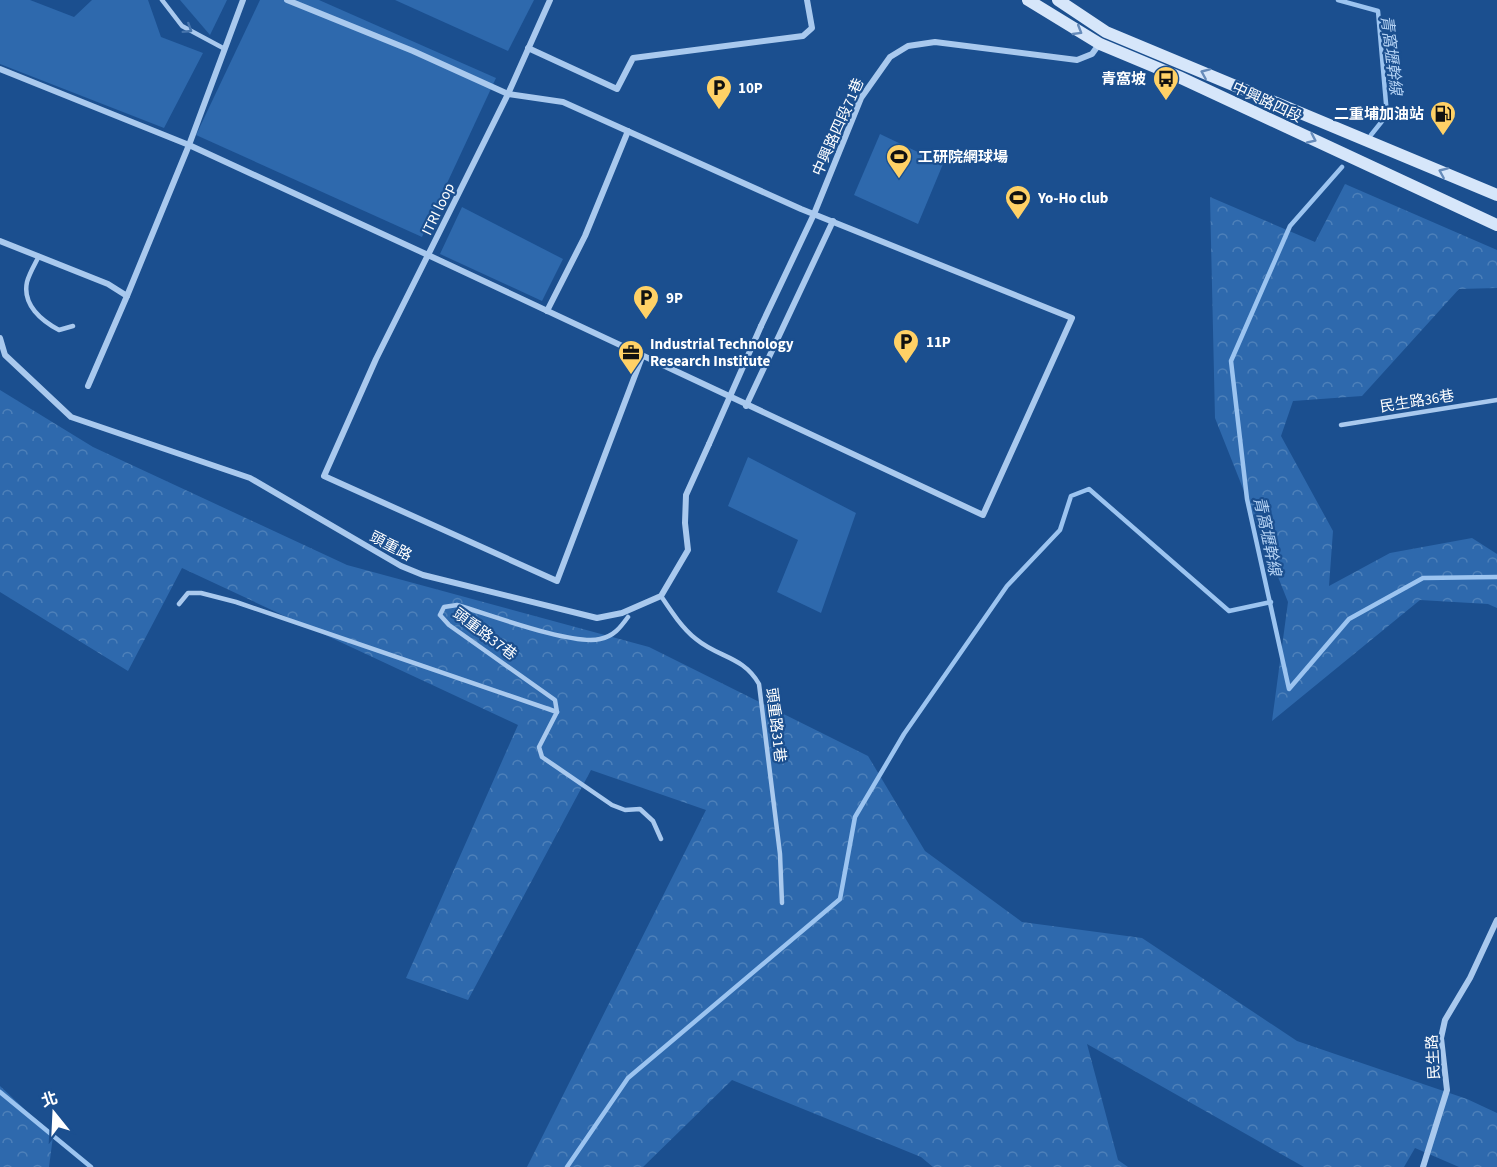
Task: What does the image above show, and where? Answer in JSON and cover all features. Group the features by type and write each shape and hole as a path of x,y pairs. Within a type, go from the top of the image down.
{"main road":[{"name":"中興路四段","path":"1028,0 1100,44 1179,77 1497,225"},
{"name":"中興路四段","path":"1058,0 1106,32 1497,195"}],"street":[{"path":"88,386 189,146 223,48 243,0"},
{"path":"287,0 413,51 508,94 563,102 814,214 1072,318 983,515 746,406 428,255 376,359 324,476 557,581 642,357"},
{"name":"ITRI loop","path":"0,69 189,146 428,255 508,94 550,0"},
{"path":"528,48 617,89 633,58 803,36 812,28 807,0"},
{"name":"中興路四段71巷","path":"662,596 688,550 685,523 686,495 761,326 814,214 861,98 890,57 908,45 935,42 1077,60 1092,54 1106,32"},
{"path":"547,312 585,236 628,131"},
{"path":"746,406 833,221"},
{"path":"0,241 108,284 127,296"},
{"name":"頭重路","path":"0,338 5,355 70,417 250,478 380,555 423,575 597,618 622,613 662,596"},
{"name":"民生路","path":"1423,1167 1447,1090 1441,1038 1445,1020 1470,978 1497,920"}],"lane":[{"path":"162,0 182,26 223,48"},
{"path":"39,256 26,284 30,303 42,321 59,330 73,327"},
{"name":"民生路36巷","path":"1341,425 1497,400"},
{"path":"179,604 188,593 201,593 236,602 557,712 539,747 542,757 591,792 625,810 640,809 653,821 662,839"},
{"name":"頭重路31巷","path":"662,596 675,616 697,640 751,669 759,684 780,854 782,903"},
{"name":"頭重路37巷","path":"557,712 555,700 448,626 440,615 444,607 457,605 571,638 598,640 616,633 628,617"}],"green space":[{"path":"0,0 30,0 74,17 92,0 148,0 161,37 203,53 164,128 0,64"},
{"path":"180,0 227,0 210,35"},
{"path":"260,0 319,0 496,78 422,237 196,135"},
{"path":"395,0 534,0 508,51"},
{"name":"工研院網球場","path":"880,134 943,164 918,224 854,195"},
{"path":"1345,184 1497,250 1497,288 1459,289 1362,396 1293,401 1281,436 1333,531 1329,586 1390,553 1472,538 1497,554 1497,608 1488,604 1420,600 1272,721 1288,602 1215,418 1210,197 1315,242"},
{"path":"462,207 563,259 542,301 440,254"},
{"path":"0,390 93,447 347,565 649,647 868,756 925,851 1022,922 1142,938 1297,1041 1467,1099 1497,1113 1497,1167 1459,1167 1415,1148 1404,1167 1304,1167 1087,1044 1118,1160 1128,1167 933,1167 921,1157 732,1080 643,1167 527,1167 706,810 591,770 468,1000 406,978 518,725 182,568 128,671 0,592"},
{"path":"748,457 856,513 821,613 777,592 798,540 728,506"},
{"path":"0,1086 53,1136 49,1167 0,1167"}],"waterway":[{"name":"青窩壢幹線","path":"1338,0 1378,11 1387,115 1371,135"},
{"name":"青窩壢幹線","path":"1342,167 1290,226 1231,361 1247,499 1289,689 1349,619 1423,578 1497,577"},
{"path":"567,1167 628,1078 840,899 855,817 904,734 1007,586 1060,530 1071,496 1089,489 1229,611 1271,602"},
{"path":"0,1092 91,1167"}],"place":[{"name":"青窩坡","path":"1166,102"},
{"name":"10P","path":"719,111"},
{"name":"二重埔加油站","path":"1443,137"},
{"name":"工研院網球場","path":"899,180"},
{"name":"Yo-Ho club","path":"1018,221"},
{"name":"9P","path":"646,321"},
{"name":"11P","path":"906,365"},
{"name":"Industrial Technology Research Institute","path":"631,376"}]}
